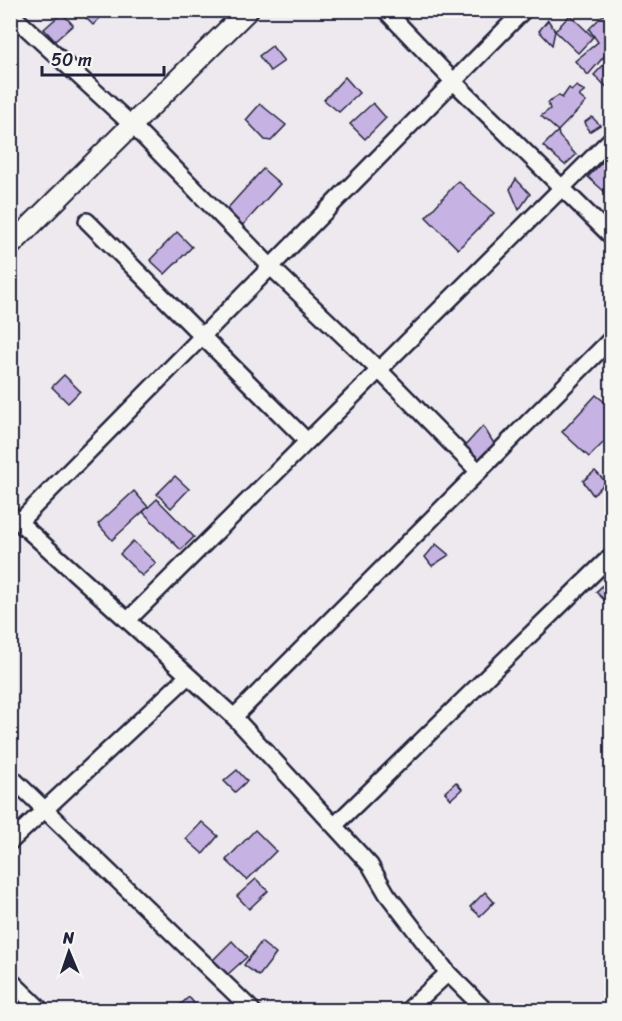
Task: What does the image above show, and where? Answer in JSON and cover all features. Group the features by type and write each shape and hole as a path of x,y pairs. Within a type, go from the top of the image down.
{"street":[{"path":"10,246 248,10"},
{"path":"385,10 454,82 612,237"},
{"path":"485,1011 448,973 387,894 370,865 234,717 15,518 202,337 524,10"},
{"path":"10,13 133,126 271,267 379,370 479,472"},
{"path":"128,620 612,138"},
{"path":"87,221 308,441"},
{"path":"234,717 612,338"},
{"path":"335,825 612,555"},
{"path":"10,842 188,676"},
{"path":"10,776 252,1011"},
{"path":"408,1011 448,973"},
{"path":"10,980 41,1011"}],"building":[{"path":"97,10 102,16 93,25 80,12"},
{"path":"435,10 461,10 452,17 449,13 442,19"},
{"path":"62,13 73,25 55,41 44,29"},
{"path":"604,14 612,23 612,56 607,53 588,75 575,61 598,42 589,29"},
{"path":"570,15 593,37 578,53 555,31"},
{"path":"548,20 555,31 552,45 539,31"},
{"path":"272,46 284,61 270,71 259,56"},
{"path":"610,58 612,60 612,92 594,75"},
{"path":"345,77 359,93 339,112 324,100"},
{"path":"576,86 585,91 579,96 586,102 558,131 541,116 550,109 548,103 559,95 562,98 569,88 572,90"},
{"path":"373,103 386,118 365,139 350,124"},
{"path":"260,104 286,125 271,141 265,140 246,120"},
{"path":"592,117 600,125 589,132 585,122"},
{"path":"558,131 559,136 576,155 565,165 543,146"},
{"path":"612,152 612,187 606,193 588,177"},
{"path":"263,169 280,184 243,225 226,210"},
{"path":"516,179 530,194 519,210 510,189"},
{"path":"458,181 494,213 458,249 426,217"},
{"path":"177,232 192,247 165,274 150,260"},
{"path":"64,375 80,391 68,403 52,387"},
{"path":"596,395 612,408 612,434 589,457 562,432"},
{"path":"483,426 495,445 484,467 463,448"},
{"path":"595,471 606,482 593,495 583,481"},
{"path":"175,476 189,489 171,508 157,494"},
{"path":"134,491 148,507 112,540 98,524"},
{"path":"157,499 194,537 181,550 143,512"},
{"path":"133,541 156,563 142,576 120,554"},
{"path":"436,544 449,555 432,566 425,557"},
{"path":"607,581 612,585 612,607 596,592"},
{"path":"237,770 247,781 235,792 224,781"},
{"path":"456,782 462,789 451,799 445,792"},
{"path":"202,822 218,836 203,854 186,839"},
{"path":"255,830 276,851 247,880 226,860"},
{"path":"256,879 268,891 249,909 237,896"},
{"path":"485,892 494,902 480,916 470,907"},
{"path":"232,941 247,957 227,975 213,960"},
{"path":"261,942 276,954 259,976 244,965"},
{"path":"189,997 198,1008 196,1010 174,1010"}]}
